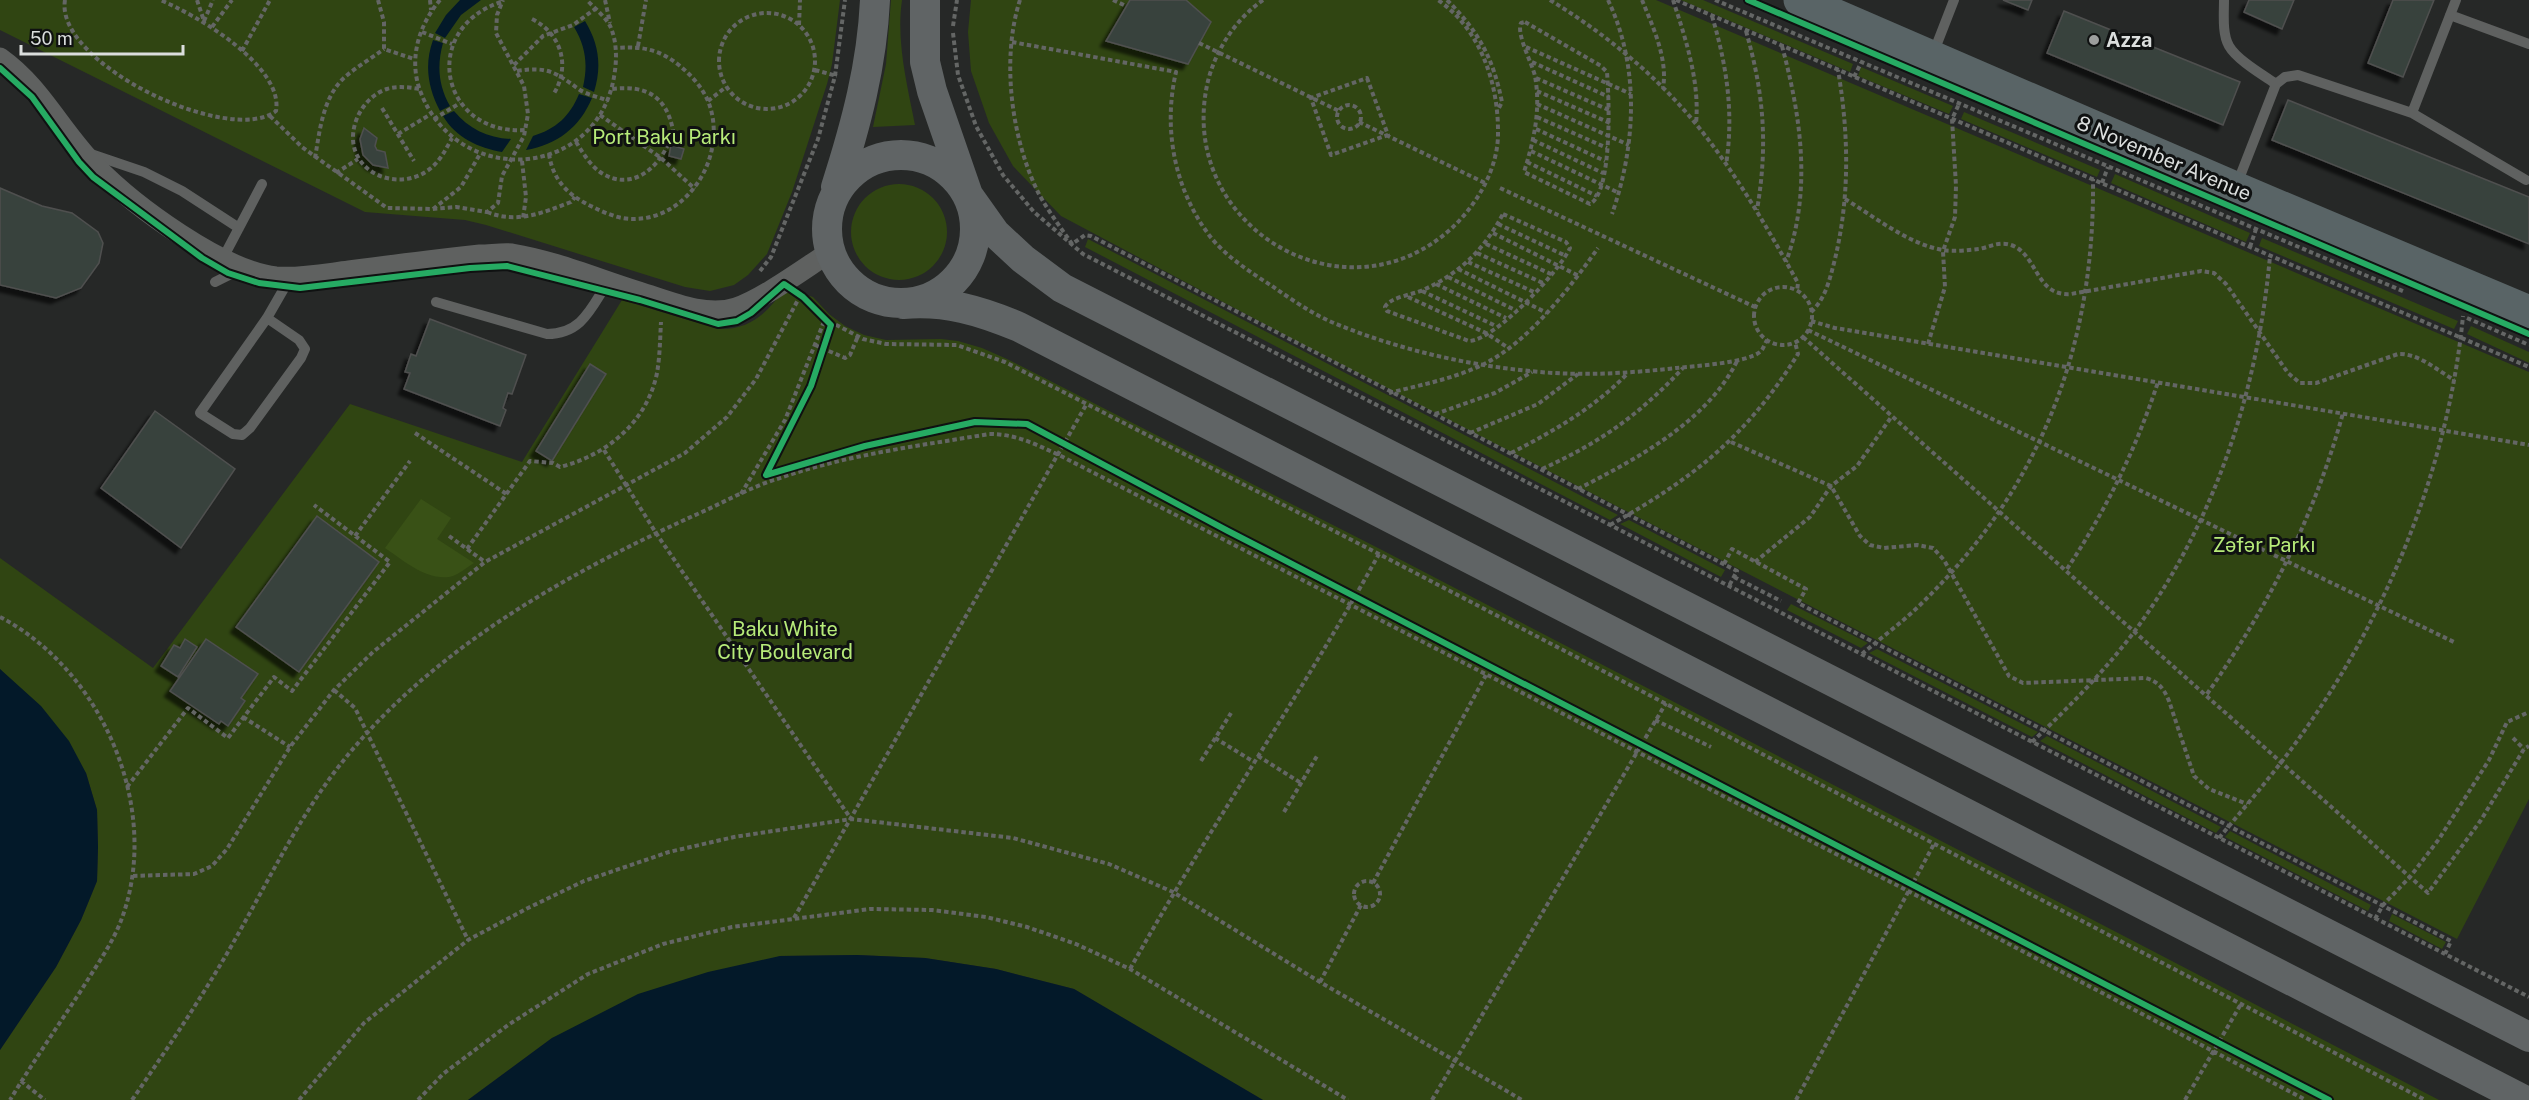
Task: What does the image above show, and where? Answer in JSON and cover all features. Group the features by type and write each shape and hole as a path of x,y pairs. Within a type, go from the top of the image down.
{"highway":[{"name":"8 November Avenue","path":"1800,0 2529,312"}],"main road":[{"path":"875,0 873,39 866,85 830,205 826,229 830,252 841,274 858,290 879,301 903,304 927,302 956,306 985,313 1019,327 2523,1100"},
{"path":"903,304 928,300 950,287 966,268 975,244 976,219 932,91 926,62 925,0"},
{"path":"830,205 842,183 860,166 883,156 908,154 932,161 952,175 995,233 1023,259 1062,288 2529,1037"}],"street":[{"path":"0,58 30,84 82,151 109,180 152,213 222,260 241,269 290,278 480,255 510,254 697,309 719,311 736,308 757,297 830,252"}],"lane":[{"path":"1932,57 1954,0"},
{"path":"2224,0 2225,34 2228,45 2235,54 2276,84"},
{"path":"2412,113 2456,0"},
{"path":"2450,15 2529,44"},
{"path":"2235,188 2276,84 2285,77 2298,75 2412,113 2526,180"},
{"path":"82,151 144,172 182,191 239,228"},
{"path":"222,260 262,184"},
{"path":"215,282 241,269"},
{"path":"267,318 299,339 305,349 301,358 250,428 242,435 233,434 200,412 267,318 290,278"},
{"path":"436,302 547,334 562,334 575,327 587,314 608,282"}],"path":[{"path":"65,0 63,13 70,30 83,47 105,66 132,82 177,105 230,120 258,120 276,111 277,104 268,80 242,51 204,22 160,0"},
{"path":"197,0 204,22"},
{"path":"204,22 213,0"},
{"path":"212,27 232,0"},
{"path":"242,51 270,0"},
{"path":"378,0 384,22 384,49"},
{"path":"430,0 431,10"},
{"path":"440,0 431,10 414,59 419,89 431,114 452,138 480,154 522,161 549,154 576,142 591,129 608,100 612,89 616,48 605,0"},
{"path":"587,0 610,25"},
{"path":"638,46 646,0"},
{"path":"799,25 800,0"},
{"path":"759,272 771,257 818,139 835,76 845,0"},
{"path":"957,0 952,29 958,75 976,126 1003,176 1034,212 1083,254 2529,997"},
{"path":"1020,0 1012,42 1012,103 1016,126 1039,194 1072,244"},
{"path":"1113,0 1126,6"},
{"path":"1263,0 1244,17 1218,52 1205,95 1204,139 1209,161 1217,182 1242,219 1258,234 1297,257 1340,267 1374,265 1406,257 1426,248 1460,220 1485,183 1498,141 1498,111 1490,76 1474,39 1460,20 1438,0"},
{"path":"1447,0 1473,30 1490,57 1502,102 1498,111"},
{"path":"1550,0 1627,55 1696,124 1756,211 1798,283 1797,291"},
{"path":"1608,0 1627,55 1631,94 1629,145 1620,194 1612,214"},
{"path":"1642,0 1663,65 1665,77 1663,89"},
{"path":"1675,0 1692,65 1696,124"},
{"path":"1675,0 2529,367"},
{"path":"1715,0 2409,293"},
{"path":"502,1 483,9 466,21 452,45 449,71 460,103 474,118 499,129 526,130"},
{"path":"487,212 498,203 502,176 526,130 528,102 517,70 496,33 497,15 502,1"},
{"path":"514,65 536,42 550,33 573,25 595,9"},
{"path":"759,13 776,13 792,19 799,25 813,44 816,61 813,77 804,92 793,102 764,109 736,98 726,87 720,73 719,58 722,43 731,29 744,18 759,13"},
{"path":"1712,15 1727,77 1730,130 1726,165"},
{"path":"532,19 550,33 562,55 562,76 553,96"},
{"path":"1525,22 1607,72 1609,136 1603,173 1594,203 1588,204 1524,172 1531,151 1537,117 1537,91 1532,62 1519,26 1525,22"},
{"path":"1746,30 1754,58 1763,113 1765,147 1756,211"},
{"path":"422,32 452,45"},
{"path":"1012,42 1176,72 1171,93 1170,125 1174,157 1188,200 1209,236 1245,269 1332,322 1375,338 1449,360 1532,372 1578,374 1629,372 1738,360 1760,352 1767,340"},
{"path":"1200,43 1339,111"},
{"path":"1782,45 1797,103 1802,165 1798,220 1794,242 1786,262"},
{"path":"549,154 551,168 561,186 575,197 610,214 630,219 640,219 669,210 695,189 711,154 712,122 708,101 698,84 673,61 638,46 616,48"},
{"path":"1525,47 1631,94"},
{"path":"315,158 321,124 333,92 344,78 384,49"},
{"path":"384,49 414,59"},
{"path":"1532,62 1609,97"},
{"path":"1854,77 1861,63"},
{"path":"517,70 544,70 562,76 581,91 608,100"},
{"path":"1811,312 1822,303 1831,276 1845,199 1847,145 1838,70"},
{"path":"1311,98 1367,78 1388,135"},
{"path":"1535,78 1609,110"},
{"path":"708,101 726,87"},
{"path":"576,142 593,166 615,179 628,181 642,176 660,158 673,130 665,108 651,93 639,88 612,89"},
{"path":"419,89 384,90 370,100 356,120 353,131 358,159 370,171 380,176 407,179 418,176 437,163 452,138"},
{"path":"1537,91 1610,123"},
{"path":"1311,98 1331,155 1388,135"},
{"path":"434,119 460,103"},
{"path":"1537,104 1629,145"},
{"path":"1928,344 1945,286 1943,251 1955,217 1956,186 1952,119 1959,104"},
{"path":"1350,105 1359,109 1361,119 1357,127 1347,129 1339,125 1336,115 1339,111 1341,107 1350,105"},
{"path":"382,108 414,161"},
{"path":"398,134 431,114"},
{"path":"600,115 660,158 695,189"},
{"path":"270,116 280,128 315,158 387,208 456,207 497,216 523,218 571,202 575,197"},
{"path":"1537,117 1607,148"},
{"path":"1359,122 1485,183"},
{"path":"1536,129 1605,161"},
{"path":"1533,140 1603,173"},
{"path":"1531,151 1620,194"},
{"path":"432,209 461,187 480,154"},
{"path":"336,173 358,159"},
{"path":"522,161 526,197 523,218"},
{"path":"1527,162 1597,196"},
{"path":"2102,183 2109,167"},
{"path":"1862,654 1926,600 1952,573 2000,510 2040,442 2069,367 2087,291 2093,219 2092,179"},
{"path":"1500,188 1755,307"},
{"path":"1845,199 1911,239 1943,251 1980,249 1999,243 2008,244 2022,252 2052,291 2065,294 2201,272 2214,273 2226,284 2288,374 2300,383 2316,383 2404,353 2418,358 2454,380"},
{"path":"1503,214 1566,242 1570,248 1553,275 1526,303 1474,341 1387,311 1387,303 1422,291 1468,262 1486,244 1493,233 1503,214"},
{"path":"1498,224 1566,256"},
{"path":"2250,247 2256,229"},
{"path":"1493,233 1579,276"},
{"path":"1072,244 1085,235 1091,236 1389,393 1724,564 1737,571 1729,586"},
{"path":"1486,244 1553,275"},
{"path":"1389,393 1432,382 1483,364 1548,313 1579,276 1598,248"},
{"path":"1477,253 1545,284"},
{"path":"2032,742 2094,681 2135,630 2171,576 2201,519 2227,459 2246,397 2261,334 2270,256"},
{"path":"1468,262 1536,293"},
{"path":"1458,269 1548,313"},
{"path":"1447,277 1517,311"},
{"path":"1435,284 1506,318"},
{"path":"1777,288 1797,291 1809,304 1811,321 1808,330 1795,342 1776,344 1767,340 1755,326 1755,307 1768,291 1777,288"},
{"path":"792,290 831,325 828,333"},
{"path":"1422,291 1496,326"},
{"path":"133,876 194,874 212,866 227,849 290,747 334,690 373,652 485,562 685,453 727,417 766,362 800,295"},
{"path":"1407,296 1486,333 1507,347"},
{"path":"2452,311 2529,345"},
{"path":"2219,838 2309,725 2379,606 2415,519 2443,430 2454,380 2463,316"},
{"path":"825,319 858,336 886,344 957,345 980,352 1379,554 2425,1100"},
{"path":"741,495 785,420 825,319"},
{"path":"1811,321 1834,328 2529,445"},
{"path":"467,549 508,495 530,461 553,463 560,467 576,464 604,450 630,427 648,400 657,373 661,322"},
{"path":"1808,330 2456,643"},
{"path":"815,345 847,357 858,336"},
{"path":"1803,337 2067,569 2428,893 2481,820 2527,748 2513,738"},
{"path":"821,356 826,341"},
{"path":"1610,525 1698,470 1731,442 1785,375 1798,354 1795,342"},
{"path":"1578,489 1633,461 1681,426 1724,382 1738,360"},
{"path":"1542,470 1594,444 1614,431 1643,407 1684,367"},
{"path":"1434,414 1508,387 1532,372"},
{"path":"1511,454 1586,410 1629,372"},
{"path":"1470,433 1538,404 1578,374"},
{"path":"2067,569 2095,526 2120,480 2141,432 2158,382"},
{"path":"794,918 1059,455 1067,446 1086,405"},
{"path":"2207,695 2249,633 2288,562 2321,485 2343,413"},
{"path":"1755,562 1810,517 1831,486 1857,466 1892,416"},
{"path":"789,428 795,418"},
{"path":"416,433 508,495"},
{"path":"132,1100 192,1011 309,808 366,733 427,675 528,603 581,572 656,533 776,479 869,454 989,434 1016,436 1059,455 1908,891 2306,1100"},
{"path":"1055,440 1067,446"},
{"path":"1731,442 1831,486 1860,536 1870,545 1884,548 1927,546 1939,554 1952,573 1987,639 2013,679 2023,683 2146,678 2157,682 2165,691 2169,701 2194,776 2209,789 2247,804"},
{"path":"604,450 656,533 851,819"},
{"path":"766,475 836,454"},
{"path":"355,536 410,461"},
{"path":"127,788 188,708 228,738 274,676 292,691 390,562 314,505"},
{"path":"449,536 485,562"},
{"path":"1724,564 1732,549 1806,589 1798,603 2451,941 2445,954"},
{"path":"1130,969 1173,892 1356,597 1379,554"},
{"path":"1734,577 1781,601"},
{"path":"1345,591 1364,601"},
{"path":"0,617 30,636 58,661 96,710 110,737 127,788 133,825 133,876 122,918 105,953 10,1100"},
{"path":"1373,883 1486,675"},
{"path":"334,690 355,708 468,940"},
{"path":"1432,1100 1666,703"},
{"path":"2375,919 2383,905 2410,877 2439,839 2466,799 2489,760 2507,722 2529,712"},
{"path":"1201,761 1231,713"},
{"path":"243,717 290,747"},
{"path":"1655,720 1711,747"},
{"path":"1215,738 1254,762"},
{"path":"1632,739 1652,749"},
{"path":"1258,756 1301,783"},
{"path":"1284,812 1317,756"},
{"path":"299,1100 364,1023 468,940 584,882 669,852 734,837 851,819 1013,838 1109,864 1173,892 1320,982 1522,1100"},
{"path":"1796,1100 1934,844"},
{"path":"1901,878 1922,889"},
{"path":"1365,881 1373,883 1380,894 1377,902 1369,906 1361,905 1354,896 1356,888 1365,881"},
{"path":"1320,982 1361,905"},
{"path":"417,1100 443,1074 508,1025 588,974 663,944 732,927 870,909 932,910 986,917 1027,927 1076,944 1130,969 1348,1100"},
{"path":"2185,1100 2212,1052 2220,1044 2241,1004"},
{"path":"2207,1037 2220,1044"},
{"path":"21,1081 45,1100"}],"green space":[{"name":"Port Baku Parkı","path":"0,0 840,0 832,64 827,84 792,192 767,254 748,275 734,285 710,291 685,287 465,220 365,212 0,30"},
{"path":"891,0 902,0 901,47 915,125 873,127 886,64"},
{"name":"Zəfər Parkı","path":"971,0 1656,0 2529,372 2529,799 2457,939 1302,344 1061,216 1013,166 989,123 971,71 968,32"},
{"path":"1681,0 1703,0 1853,64 1850,72"},
{"path":"1861,67 1953,106 1949,114 1858,76"},
{"path":"1964,112 2100,170 2097,177 1961,119"},
{"path":"2115,174 2250,233 2246,242 2111,183"},
{"path":"899,184 917,187 933,198 944,214 947,232 944,250 933,266 917,277 899,280 881,277 865,266 854,250 851,232 854,214 865,198 881,187"},
{"path":"2262,238 2458,321 2454,329 2259,246"},
{"path":"1088,239 1618,515 1610,520 1085,247"},
{"name":"Baku White City Boulevard","path":"784,288 813,297 829,314 845,326 864,335 886,340 958,341 1007,359 1380,549 2439,1100 1263,1100 1074,989 996,969 925,958 857,955 780,956 552,1038 468,1100 0,1100 0,1050 56,967 81,920 97,881 98,847 97,810 86,773 0,669 0,558 153,668 350,404 522,462 622,300 719,329 730,329 749,323 765,312"},
{"path":"2471,326 2529,352 2529,363 2467,334"},
{"path":"421,499 451,518 437,539 474,563 455,575 440,577 423,572 385,548"},
{"path":"1629,520 1725,570 1721,577 1620,524"},
{"path":"1791,604 1868,643 1861,648 1787,610"},
{"path":"1877,649 2038,732 2032,737 1869,653"},
{"path":"2047,736 2221,827 2216,833 2040,741"},
{"path":"2230,831 2371,905 2368,911 2225,837"},
{"path":"2392,914 2446,942 2442,949 2389,921"}],"water":[{"path":"460,0 481,0 461,15 445,38 435,33 446,15"},
{"path":"585,21 598,55 598,73 594,92 583,87 585,56 574,27"},
{"path":"433,40 443,43 440,75 450,106 440,111 430,85 428,67"},
{"path":"579,94 592,98 574,126 548,144 526,150 533,136 549,130 567,115"},
{"path":"454,111 466,123 480,131 494,137 511,139 502,152 477,145 461,136 448,124 443,116"},
{"path":"0,669 41,706 69,741 86,773 97,810 98,847 97,881 81,920 56,967 0,1050"},
{"path":"857,955 925,958 996,969 1074,989 1263,1100 468,1100 552,1038 638,994 708,972 780,956"}],"building":[{"path":"1130,0 1186,0 1211,22 1188,64 1106,41"},
{"path":"2003,0 2032,0 2028,10"},
{"path":"2249,0 2294,0 2282,29 2244,12"},
{"path":"2393,0 2434,0 2403,77 2368,63"},
{"path":"2064,11 2240,82 2223,125 2047,53"},
{"path":"2288,100 2529,197 2529,244 2272,140"},
{"path":"364,128 377,138 375,146 377,150 385,152 388,168 373,165 363,155 360,139"},
{"path":"671,145 684,149 681,159 669,156"},
{"path":"0,188 42,206 72,213 98,232 103,243 99,263 81,288 56,298 0,285"},
{"path":"430,319 526,355 512,394 508,393 503,408 506,410 500,426 404,389 410,373 405,372 411,354 416,356"},
{"path":"590,364 606,374 552,461 536,451"},
{"path":"155,411 235,469 181,548 101,488"},
{"path":"317,516 379,562 299,672 236,627"},
{"path":"185,639 197,647 178,677 161,666 174,645 180,648"},
{"path":"206,639 258,674 241,698 245,701 228,726 221,721 219,724 170,691"}],"cycle path":[{"path":"1748,0 2529,334"},
{"path":"0,68 32,97 79,162 93,177 202,258 228,273 259,283 300,288 470,268 507,266 640,300 718,324 737,321 751,313 784,284 803,297 831,325 811,386 766,475 865,446 975,422 1027,424 1228,531 2329,1100"}],"place":[{"name":"Azza","path":"2094,40"}]}
